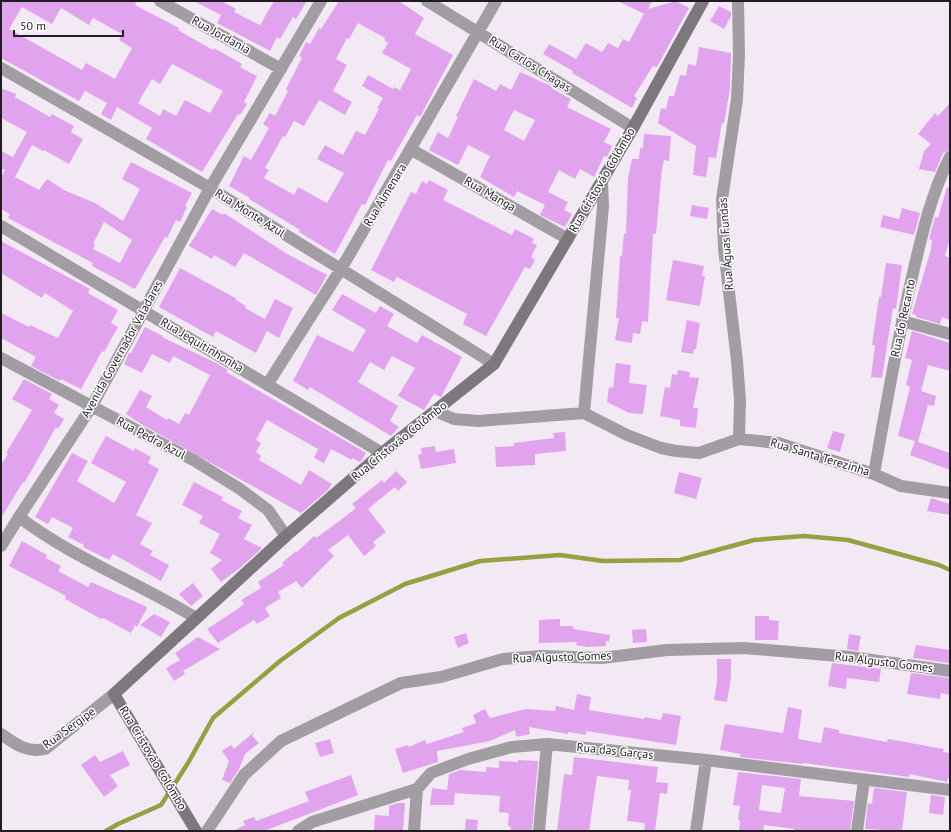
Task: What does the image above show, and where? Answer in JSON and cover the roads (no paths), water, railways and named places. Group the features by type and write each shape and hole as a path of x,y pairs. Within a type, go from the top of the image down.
{"street":[{"name":"Rua Jordania","path":"160,1 281,69"},
{"name":"Avenida Governador Valadares","path":"1,546 92,406 210,188 321,1"},
{"name":"Rua Carlos Chagas","path":"427,1 633,128"},
{"name":"Rua Almenara","path":"267,385 341,269 412,150 496,1"},
{"name":"Rua Cristovão Colômbo","path":"196,831 114,694 286,536 382,453 494,364 633,128 702,1"},
{"name":"Rua Águas Fundas","path":"738,1 739,54 737,99 722,199 724,249 737,369 739,439"},
{"name":"Rua Monte Azul","path":"1,68 210,188 494,364"},
{"name":"Rua Manga","path":"412,150 568,238"},
{"name":"Rua do Recanto","path":"874,474 902,321 930,203 949,163"},
{"path":"435,411 454,419 478,421 584,413 603,207 602,181"},
{"name":"Rua Jequitinhonha","path":"1,226 382,453"},
{"path":"902,321 950,334"},
{"name":"Rua Pedra Azul","path":"1,358 194,461 240,489 268,510 286,536"},
{"name":"Rua Santa Terezinha","path":"584,413 627,435 676,452 699,453 739,439 778,443 874,474 900,486 950,494"},
{"path":"20,517 63,546 168,601 196,618"},
{"name":"Rua Algusto Gomes","path":"208,831 244,775 281,741 401,683 440,677 503,659 542,656 602,658 667,650 744,648 850,657 950,671"},
{"name":"Rua Sergipe","path":"1,734 26,750 37,751 45,749 114,694"},
{"path":"539,831 547,744"},
{"name":"Rua das Garças","path":"417,789 431,773 468,759 512,747 547,744 706,760 950,790"},
{"path":"696,831 706,760"},
{"path":"857,831 864,780"},
{"path":"298,831 312,822 417,789 414,831"}],"waterway":[{"path":"106,831 161,805 188,763 213,718 280,661 339,618 405,584 480,561 560,555 603,561 680,560 754,540 804,536 848,540 939,565 950,570"}]}
